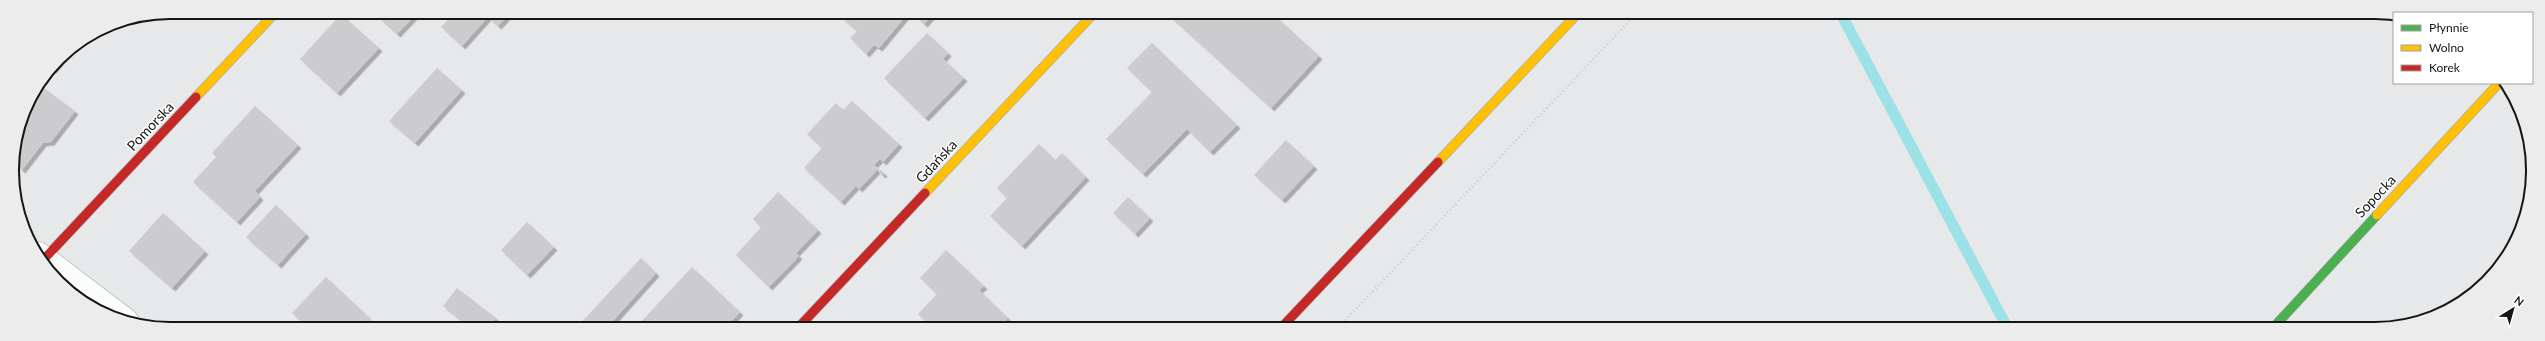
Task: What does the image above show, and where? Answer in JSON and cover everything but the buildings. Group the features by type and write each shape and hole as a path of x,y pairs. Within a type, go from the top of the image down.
{"street":[{"name":"Pomorska","path":"44,254 269,19"},
{"name":"Gdańska","path":"803,322 1088,19"},
{"path":"1287,322 1572,19"},
{"name":"Sopocka","path":"2278,322 2498,84"},
{"path":"49,261 115,311"}],"path":[{"path":"1344,322 1631,19"}],"waterway":[{"path":"1844,19 2004,322"}],"traffic: fast":[{"path":"2278,322 2377,215"}],"traffic: slow":[{"path":"196,97 269,19"},
{"path":"925,193 1088,19"},
{"path":"1438,162 1572,19"},
{"path":"2377,215 2498,84"}],"traffic: jam":[{"path":"46,257 196,97"},
{"path":"1287,322 1438,162"},
{"path":"804,322 925,193"}]}
